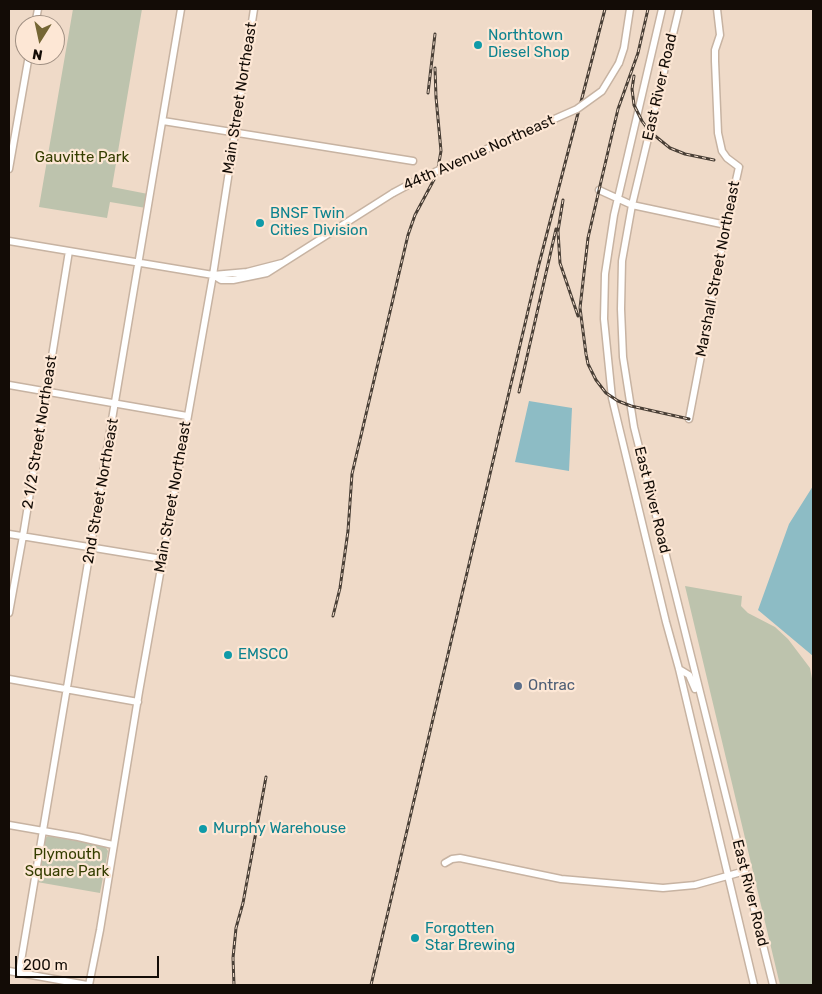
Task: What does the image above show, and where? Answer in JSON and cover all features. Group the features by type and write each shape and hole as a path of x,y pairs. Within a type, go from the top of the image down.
{"street":[{"name":"2nd Street Northeast","path":"19,973 182,9"},
{"name":"Main Street Northeast","path":"88,985 100,930 162,559 213,275 254,9"},
{"name":"44th Avenue Northeast","path":"9,241 213,275 247,272 282,264 393,193 421,178 577,109 602,91 619,63 624,48 630,9"},
{"name":"East River Road","path":"662,9 617,198 604,274 604,319 609,378 612,398 754,985"},
{"name":"East River Road","path":"678,9 632,205 622,261 623,357 634,427 773,985"},
{"name":"Marshall Street Northeast","path":"689,419 739,167 727,158 722,151 718,133 715,50 720,35 717,9"},
{"path":"9,169 27,65"},
{"path":"163,121 413,162"},
{"path":"599,190 632,205 666,214 726,225"},
{"name":"2 1/2 Street Northeast","path":"9,613 69,251"},
{"path":"9,385 187,416"},
{"path":"9,534 162,559"},
{"path":"679,669 685,671 690,677 698,702 704,711"},
{"path":"9,679 138,702"},
{"path":"9,825 113,845"},
{"path":"445,863 452,859 460,858 561,879 663,888 695,885 745,871"},
{"path":"9,971 88,985"}],"green space":[{"name":"Gauvitte Park","path":"73,9 142,9 112,187 148,194 146,208 110,202 107,218 39,207 63,65 65,65"},
{"path":"685,586 742,596 741,606 748,613 775,627 788,639 810,668 813,684 813,985 780,985"},
{"name":"Plymouth Square Park","path":"48,836 105,846 108,851 100,893 37,882 44,839"}],"water":[{"path":"529,401 572,408 569,471 515,462"},
{"path":"813,486 813,656 758,610 789,524"}],"railway":[{"path":"371,985 538,268 605,9"},
{"path":"648,9 638,53 618,109 588,238 580,308 588,364 596,380 606,393 618,401 631,406 689,419"},
{"path":"428,93 435,34"},
{"path":"333,616 340,588 348,531 352,474 408,235 415,215 437,174 441,151 435,68"},
{"path":"634,76 632,89 634,105 649,131 670,148 685,154 714,160"},
{"path":"563,200 558,231 560,263 578,316"},
{"path":"519,392 556,229"},
{"path":"234,985 233,958 236,928 243,903 266,777"}],"place":[{"name":"Northtown Diesel Shop","path":"478,45"},
{"name":"BNSF Twin Cities Division","path":"260,223"},
{"name":"EMSCO","path":"228,655"},
{"name":"Ontrac","path":"518,686"},
{"name":"Murphy Warehouse","path":"203,829"},
{"name":"Forgotten Star Brewing","path":"415,938"}]}
